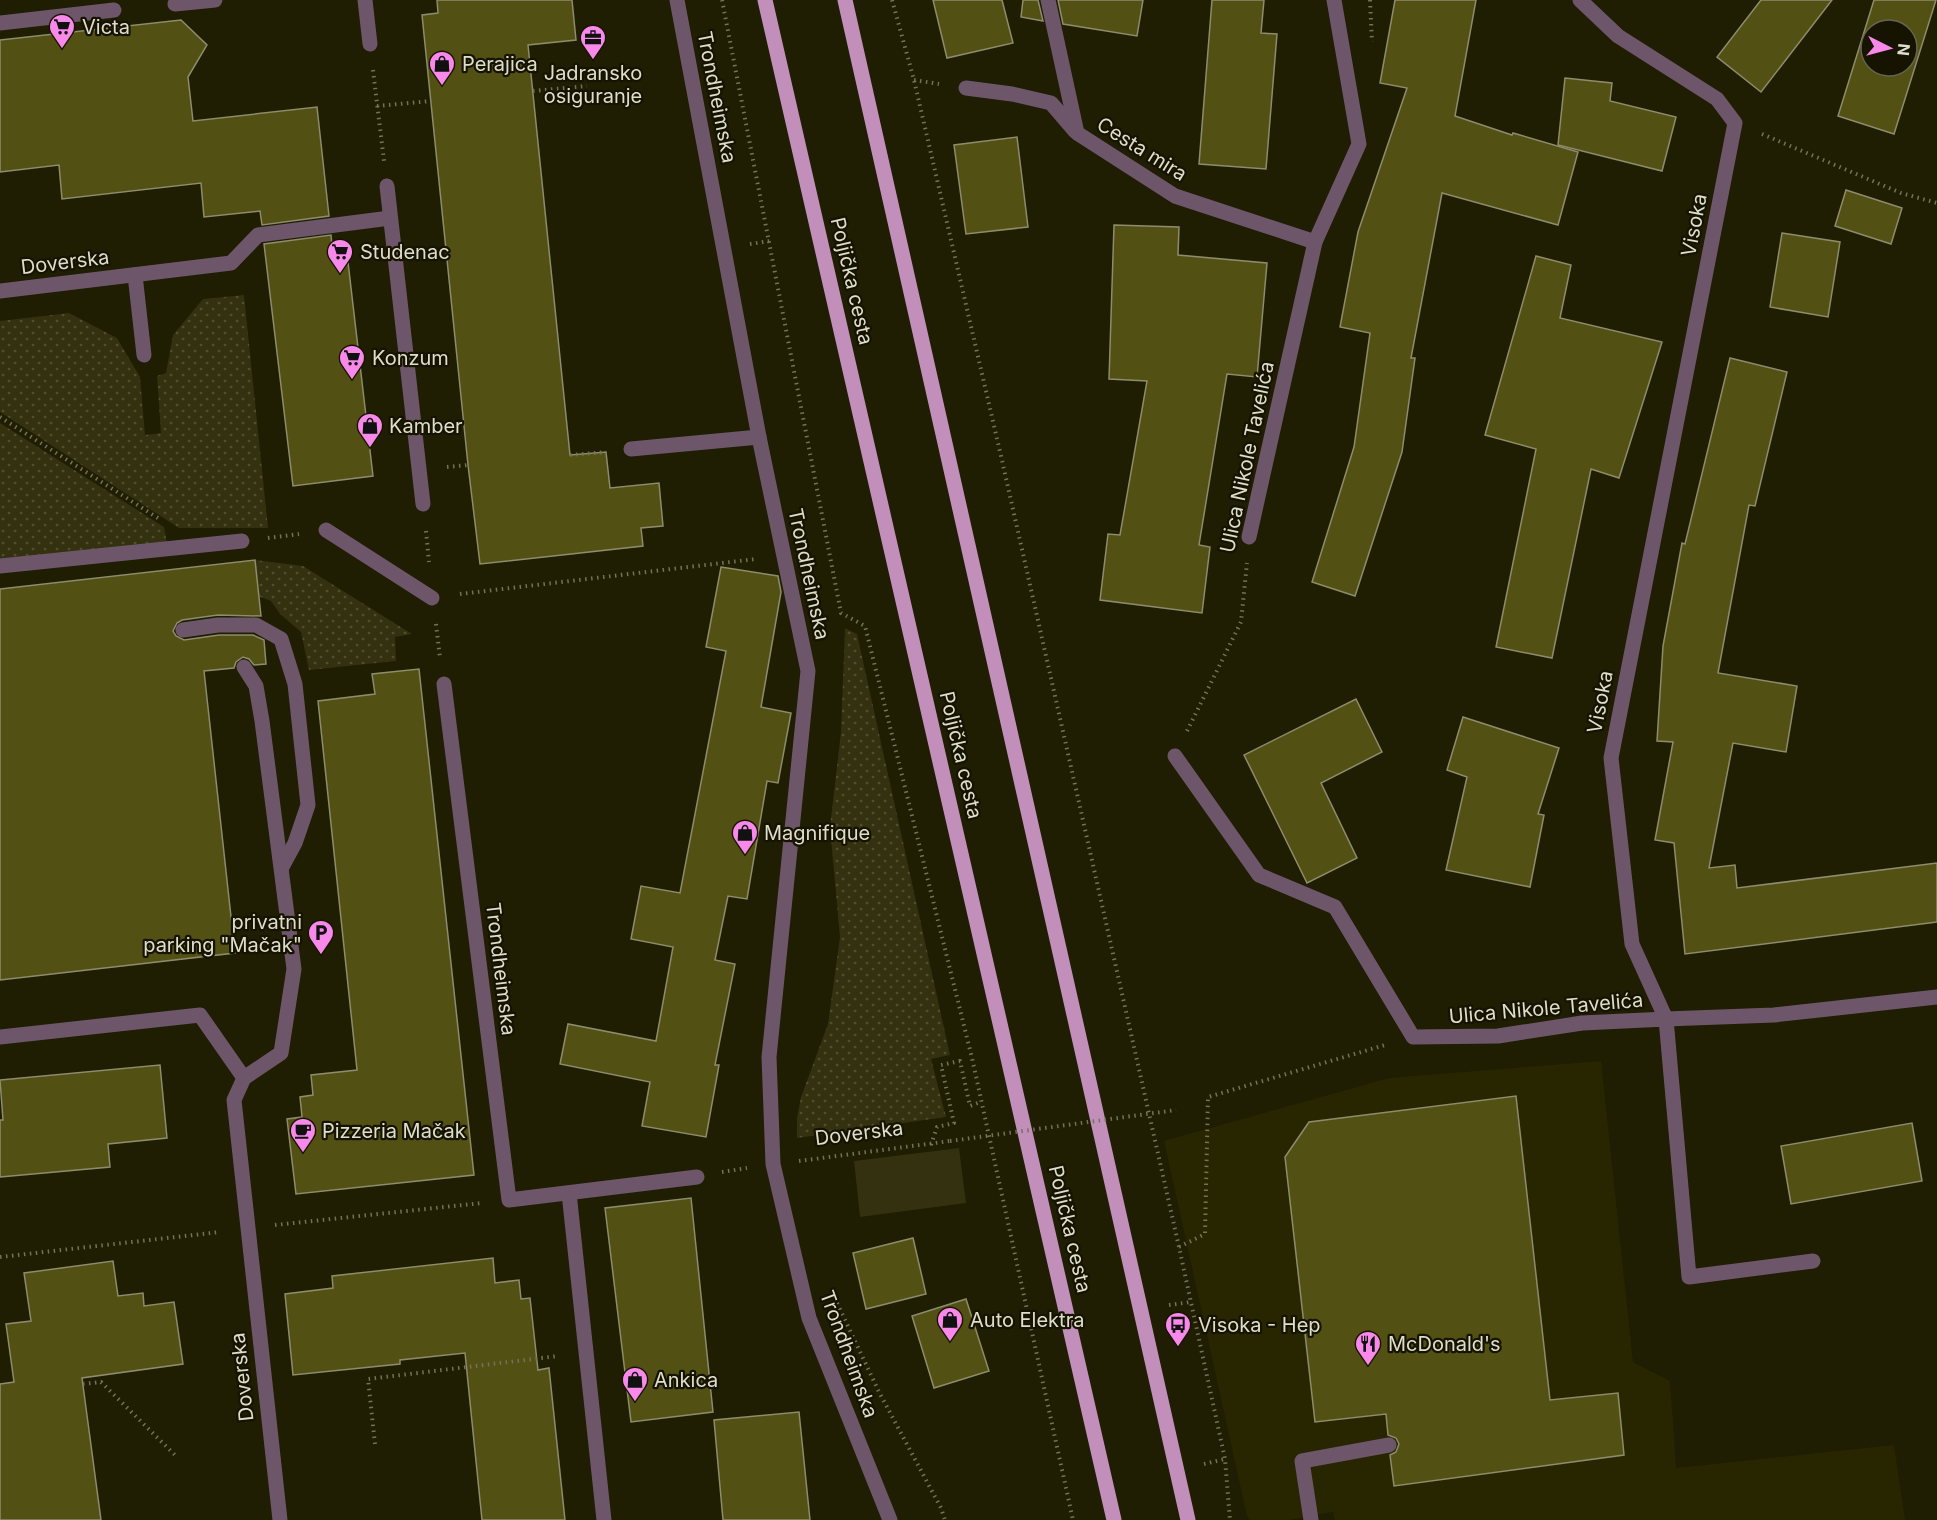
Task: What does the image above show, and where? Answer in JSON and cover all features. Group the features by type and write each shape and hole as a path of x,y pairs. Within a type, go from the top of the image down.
{"main road":[{"name":"Poljička cesta","path":"765,0 1114,1520"},
{"path":"845,0 1188,1520"}],"street":[{"path":"176,4 215,0"},
{"path":"365,0 370,44"},
{"name":"Trondheimska","path":"677,0 759,437 808,671 769,1057 773,1164 809,1318 890,1520"},
{"name":"Cesta mira","path":"1048,0 1077,133 1175,196 1315,242"},
{"name":"Ulica Nikole Tavelića","path":"1249,537 1315,242 1359,144 1334,0"},
{"path":"1580,0 1618,36 1717,99 1735,123"},
{"path":"0,23 114,10"},
{"path":"966,88 1012,94 1051,103 1077,133"},
{"name":"Visoka","path":"1735,123 1611,758 1632,944 1666,1019 1689,1277 1812,1261"},
{"path":"387,186 423,504"},
{"name":"Doverska","path":"0,291 231,263 258,234 390,218"},
{"name":"Doverska","path":"135,275 144,355"},
{"path":"631,449 759,437"},
{"path":"326,530 432,598"},
{"path":"0,566 242,541"},
{"path":"183,630 218,625 256,625 281,639 295,684 308,805 295,843 282,867"},
{"path":"0,1037 200,1015 244,1078 281,1053 294,969 256,686 244,667"},
{"name":"Trondheimska","path":"444,684 509,1200"},
{"path":"1175,756 1259,875 1335,907 1413,1037"},
{"path":"1666,1019 1774,1015 1937,996"},
{"name":"Ulica Nikole Tavelića","path":"1413,1037 1498,1036 1582,1023 1666,1019"},
{"name":"Doverska","path":"244,1078 234,1100 246,1229 279,1520"},
{"path":"509,1200 697,1177"},
{"path":"569,1193 604,1520"},
{"path":"1311,1520 1302,1461 1389,1445"}],"path":[{"path":"722,0 840,613 866,626 981,1102 1073,1520"},
{"path":"892,0 914,80 1004,467 1179,1247 1225,1460 1230,1520"},
{"path":"370,44 387,186"},
{"path":"533,91 588,86"},
{"path":"377,106 431,101"},
{"path":"1735,123 1901,193 1937,203"},
{"path":"0,417 170,525 171,548"},
{"path":"570,455 631,449"},
{"path":"242,541 326,530"},
{"name":"Ulica Nikole Tavelića","path":"1175,756 1241,622 1249,537"},
{"path":"432,598 783,556"},
{"path":"1179,1247 1205,1234 1208,1097 1413,1037"},
{"path":"930,1145 938,1127 954,1123 941,1065 960,1061 970,1106 981,1102"},
{"name":"Doverska","path":"773,1164 930,1145 1176,1110"},
{"path":"798,1161 800,1172"},
{"path":"697,1177 773,1164"},
{"path":"0,1257 509,1200"},
{"path":"831,1293 879,1392 941,1508 945,1520"},
{"path":"1169,1305 1191,1302"},
{"path":"375,1444 368,1378 586,1353"},
{"path":"83,1384 101,1382 176,1456"},
{"path":"1204,1464 1225,1460"}],"shaded area":[{"path":"244,295 268,528 179,528 0,412 0,321 69,313 117,338 140,377 145,435 161,433 157,376 166,373 173,335 203,299"},
{"path":"0,423 164,527 167,543 0,561"},
{"path":"255,560 303,566 412,634 395,637 396,661 309,670 301,632 280,614 271,601 258,596"},
{"path":"845,628 857,634 950,1055 931,1059 946,1117 797,1138 797,1118 801,1097 828,1024 840,937 830,827 841,732"},
{"path":"1601,1061 1633,1362 1670,1381 1676,1468 1894,1445 1905,1520 1335,1520 1333,1512 1289,1520 1250,1520 1247,1516 1164,1141 1389,1078"},
{"path":"959,1148 966,1203 860,1217 854,1161"}],"building":[{"path":"437,0 572,0 576,40 528,45 570,455 606,452 610,488 659,483 663,526 641,528 643,546 480,564 422,15 438,13"},
{"path":"933,0 1002,0 1013,43 947,58"},
{"path":"1023,0 1038,0 1043,21 1021,17"},
{"path":"1058,0 1143,0 1137,36 1063,24"},
{"path":"1212,0 1264,0 1261,33 1277,34 1266,169 1199,164"},
{"path":"1395,0 1476,0 1455,116 1512,135 1513,133 1578,152 1558,225 1442,193 1411,358 1415,358 1402,452 1355,596 1312,582 1354,447 1370,333 1340,327 1358,232 1407,88 1380,83"},
{"path":"1761,0 1832,0 1761,92 1717,57"},
{"path":"1874,0 1936,0 1919,54 1919,18 1868,18"},
{"path":"181,20 207,45 188,77 193,121 317,107 329,216 262,225 260,211 204,217 201,183 62,199 59,165 0,172 0,40"},
{"path":"1859,48 1859,78 1912,78 1894,134 1838,116"},
{"path":"1565,78 1612,83 1610,101 1676,117 1662,171 1558,145"},
{"path":"1017,137 1028,227 966,234 954,145"},
{"path":"1846,190 1902,208 1891,244 1835,226"},
{"path":"1114,225 1179,227 1178,255 1267,263 1257,377 1227,374 1199,545 1210,547 1202,613 1100,600 1108,534 1120,535 1147,381 1109,379"},
{"path":"1782,233 1840,242 1828,317 1770,307"},
{"path":"331,235 332,246 346,245 373,476 293,486 264,244"},
{"path":"1536,256 1571,265 1560,318 1662,342 1619,478 1591,469 1552,658 1496,647 1536,449 1485,435"},
{"path":"1730,358 1787,372 1755,506 1749,505 1718,673 1797,686 1786,752 1733,743 1709,868 1735,865 1737,888 1937,863 1937,922 1685,954 1674,843 1655,840 1673,742 1657,741 1663,646 1682,543 1685,544"},
{"path":"255,560 261,616 218,615 182,620 177,623 173,631 176,636 184,640 219,635 253,635 264,640 266,664 254,665 249,659 243,657 236,662 234,668 204,671 235,953 0,980 0,589"},
{"path":"721,567 778,576 781,592 761,707 791,713 778,783 767,781 747,899 728,896 715,960 735,964 715,1065 719,1065 706,1137 642,1126 650,1082 560,1064 568,1024 656,1041 673,947 631,939 641,886 680,893 726,651 706,647"},
{"path":"419,669 474,1175 296,1194 287,1119 302,1117 300,1097 313,1095 311,1075 357,1070 318,701 375,694 372,674"},
{"path":"1356,699 1382,752 1321,783 1357,858 1307,883 1244,755"},
{"path":"1463,717 1559,748 1538,814 1544,815 1530,887 1446,870 1467,777 1447,770"},
{"path":"160,1065 167,1138 108,1144 110,1167 0,1177 0,1120 3,1120 0,1080"},
{"path":"1516,1096 1550,1400 1618,1393 1624,1455 1394,1486 1390,1455 1396,1452 1399,1444 1396,1438 1388,1435 1386,1414 1315,1422 1285,1157 1309,1122"},
{"path":"1912,1123 1922,1181 1791,1204 1781,1146"},
{"path":"691,1198 713,1412 631,1422 605,1208"},
{"path":"913,1238 926,1294 866,1309 853,1253"},
{"path":"493,1258 495,1283 519,1280 521,1299 530,1298 538,1370 549,1368 565,1520 482,1520 465,1353 400,1360 400,1364 293,1375 285,1294 333,1288 332,1276"},
{"path":"113,1261 118,1296 143,1293 144,1306 174,1302 183,1364 82,1378 101,1520 0,1520 0,1384 14,1382 6,1324 31,1321 24,1273"},
{"path":"966,1299 989,1371 934,1388 912,1316"},
{"path":"799,1412 810,1520 723,1520 714,1420"}],"place":[{"name":"Victa","path":"62,50"},
{"name":"Jadransko osiguranje","path":"593,61"},
{"name":"Perajica","path":"442,87"},
{"name":"Studenac","path":"340,275"},
{"name":"Konzum","path":"352,381"},
{"name":"Kamber","path":"370,449"},
{"name":"Magnifique","path":"745,856"},
{"name":"privatni parking \"Mačak\"","path":"321,956"},
{"name":"Pizzeria Mačak","path":"303,1154"},
{"name":"Auto Elektra","path":"950,1343"},
{"name":"Visoka - Hep","path":"1178,1348"},
{"name":"McDonald's","path":"1368,1367"},
{"name":"Ankica","path":"635,1403"}]}
